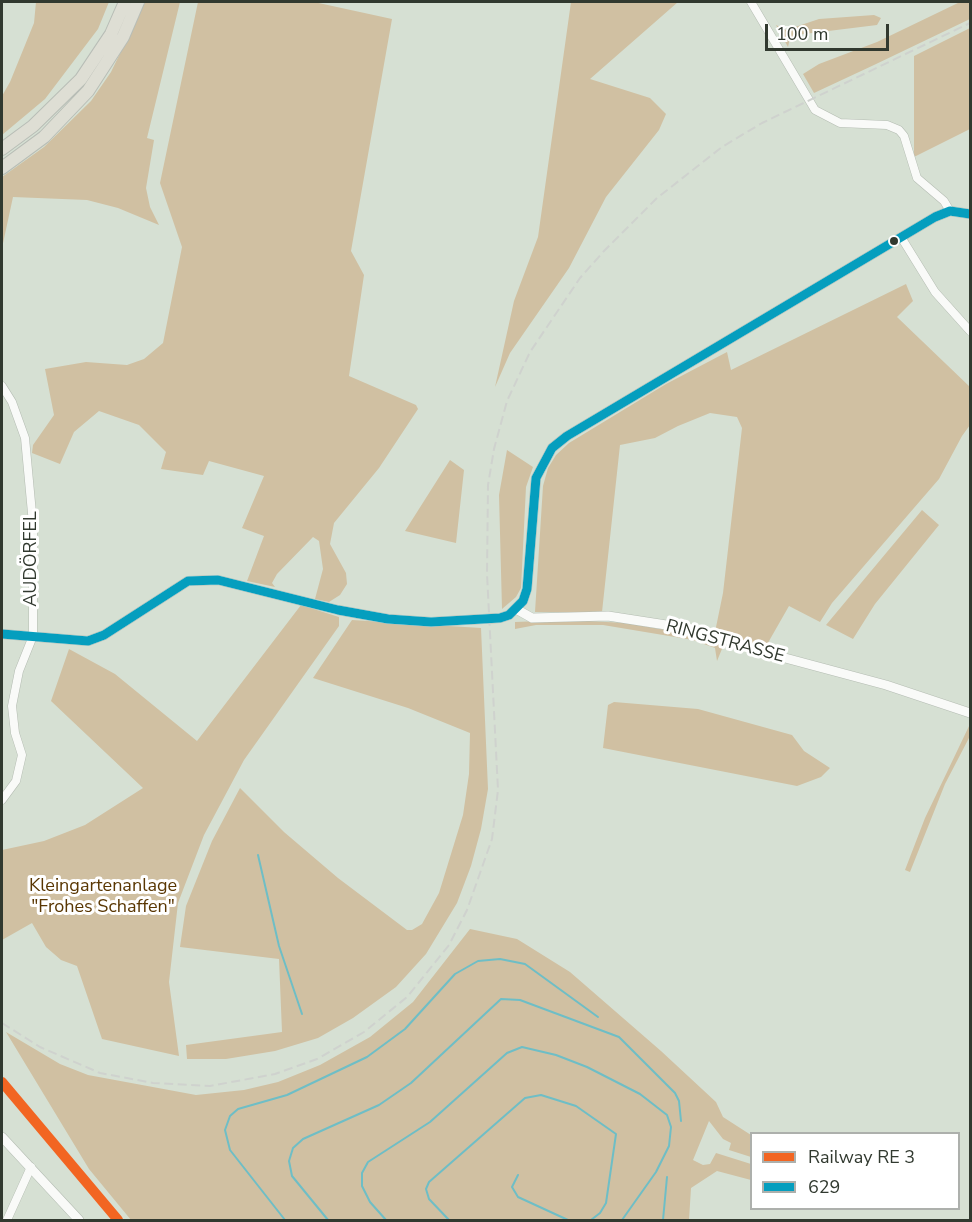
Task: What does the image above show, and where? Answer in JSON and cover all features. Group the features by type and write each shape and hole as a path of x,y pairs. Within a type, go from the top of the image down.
{"main road":[{"path":"2,149 33,126 81,79 111,34 125,2"},
{"path":"2,168 44,137 88,91 123,37 138,2"}],"street":[{"path":"751,2 815,110 840,123 887,125 899,130 904,136 917,178 944,201 950,211"},
{"path":"2,634 88,641 104,635 158,598 188,581 218,580 345,612 388,619 431,622 500,618 516,609 527,590 536,478 552,448 567,436 901,237 950,211 970,214"},
{"path":"901,237 935,292 970,331"},
{"name":"AUDÖRFEL","path":"2,386 12,402 25,438 33,524 33,636 19,671 12,706 15,733 22,755 16,781 2,800"},
{"name":"RINGSTRASSE","path":"516,609 532,618 608,616 692,629 774,655 886,685 970,713"},
{"path":"2,1137 79,1221"},
{"path":"7,1221 20,1198 31,1167"}],"green space":[{"path":"36,2 109,2 98,29 45,99 2,135 2,96 34,23"},
{"path":"145,2 180,2 147,138 154,140 146,188 150,207 159,225 118,208 87,200 13,197 2,248 2,177 44,147 91,101 111,72"},
{"path":"198,2 314,2 392,19 351,251 364,275 349,376 416,405 418,409 379,468 334,523 330,544 346,573 347,584 340,595 329,602 315,599 323,569 319,541 313,537 277,574 272,583 275,587 247,581 264,536 242,528 264,476 209,461 203,475 161,469 166,452 139,425 99,411 74,432 60,464 32,453 33,445 54,415 45,369 86,362 127,365 144,359 163,343 182,247 160,183"},
{"path":"571,2 678,2 590,79 650,98 666,114 659,130 606,197 569,268 510,353 495,387 514,301 538,237"},
{"path":"960,2 970,2 970,19 814,93 803,74 819,64 877,42"},
{"path":"874,15 881,18 877,25 796,35 790,38 788,47 776,25 786,30 819,19"},
{"path":"970,28 970,129 914,157 914,56"},
{"path":"906,284 913,301 897,317 970,387 970,425 939,479 832,603 820,622 789,606 765,648 715,632 723,593 742,428 737,417 710,413 655,438 620,445 602,612 535,612 543,486 548,468 556,455 569,443 666,384 727,352 731,370"},
{"path":"507,450 533,467 526,487 521,588 516,597 502,609 499,495"},
{"path":"450,460 464,470 456,543 405,531"},
{"path":"922,510 939,525 875,604 853,639 826,625"},
{"name":"Kleingartenanlage \"Frohes Schaffen\"","path":"301,605 339,617 339,626 244,760 204,835 178,903 169,982 179,1056 102,1039 77,966 61,960 46,947 32,923 2,940 2,850 44,841 85,825 143,788 51,701 69,649 115,674 197,741"},
{"path":"352,620 481,628 488,789 471,866 457,903 426,954 396,987 353,1018 318,1038 275,1051 226,1059 187,1059 186,1045 282,1032 279,959 180,947 186,906 212,841 240,788 284,832 338,878 407,930 412,930 422,924 439,893 463,815 469,774 470,733 408,708 313,678"},
{"path":"567,620 626,623 694,635 724,644 717,661 715,648 693,640 603,625 536,625 515,629 515,622"},
{"path":"614,702 698,709 792,735 804,751 830,768 821,777 797,786 603,748 608,705"},
{"path":"970,724 970,736 945,784 910,872 905,870 925,818"},
{"path":"470,929 517,939 570,972 716,1102 723,1117 750,1134 750,1157 729,1150 731,1143 723,1139 709,1121 693,1160 703,1165 710,1164 716,1153 750,1164 750,1180 717,1171 691,1188 689,1220 131,1220 89,1169 6,1032 60,1064 88,1075 196,1095 244,1090 278,1082 320,1065 370,1037 413,1002"}],"waterway":[{"path":"258,855 279,946 302,1014"},
{"path":"285,1220 230,1150 225,1130 230,1116 238,1109 287,1095 367,1057 405,1029 455,974 478,961 500,959 525,964 598,1017"},
{"path":"328,1220 292,1176 289,1161 293,1148 303,1139 379,1105 411,1083 501,999 520,1000 619,1037 675,1093 679,1101 681,1121"},
{"path":"386,1220 370,1202 362,1186 362,1173 368,1162 430,1122 507,1053 522,1047 556,1055 587,1067 640,1094 667,1115 671,1127 669,1146 656,1172 622,1220"},
{"path":"449,1220 429,1199 426,1189 429,1182 525,1098 541,1095 576,1106 616,1134 606,1203 600,1213 591,1220"},
{"path":"518,1175 512,1187 518,1197 568,1220"},
{"path":"663,1220 667,1177"}],"railway":[{"path":"2,1023 40,1047 100,1073 153,1083 210,1086 275,1074 317,1059 364,1032 407,997 449,945 467,910 492,839 498,790 487,574 488,485 494,449 507,401 530,352 580,278 604,251 657,198 722,147 762,123 970,23"}],"transit line":[{"name":"629","path":"2,634 88,641 104,635 188,581 218,580 338,610 388,619 431,622 500,618 509,615 523,601 527,589 536,478 552,448 567,436 935,217 950,211 970,214"},
{"path":"2,1082 118,1220"}]}
